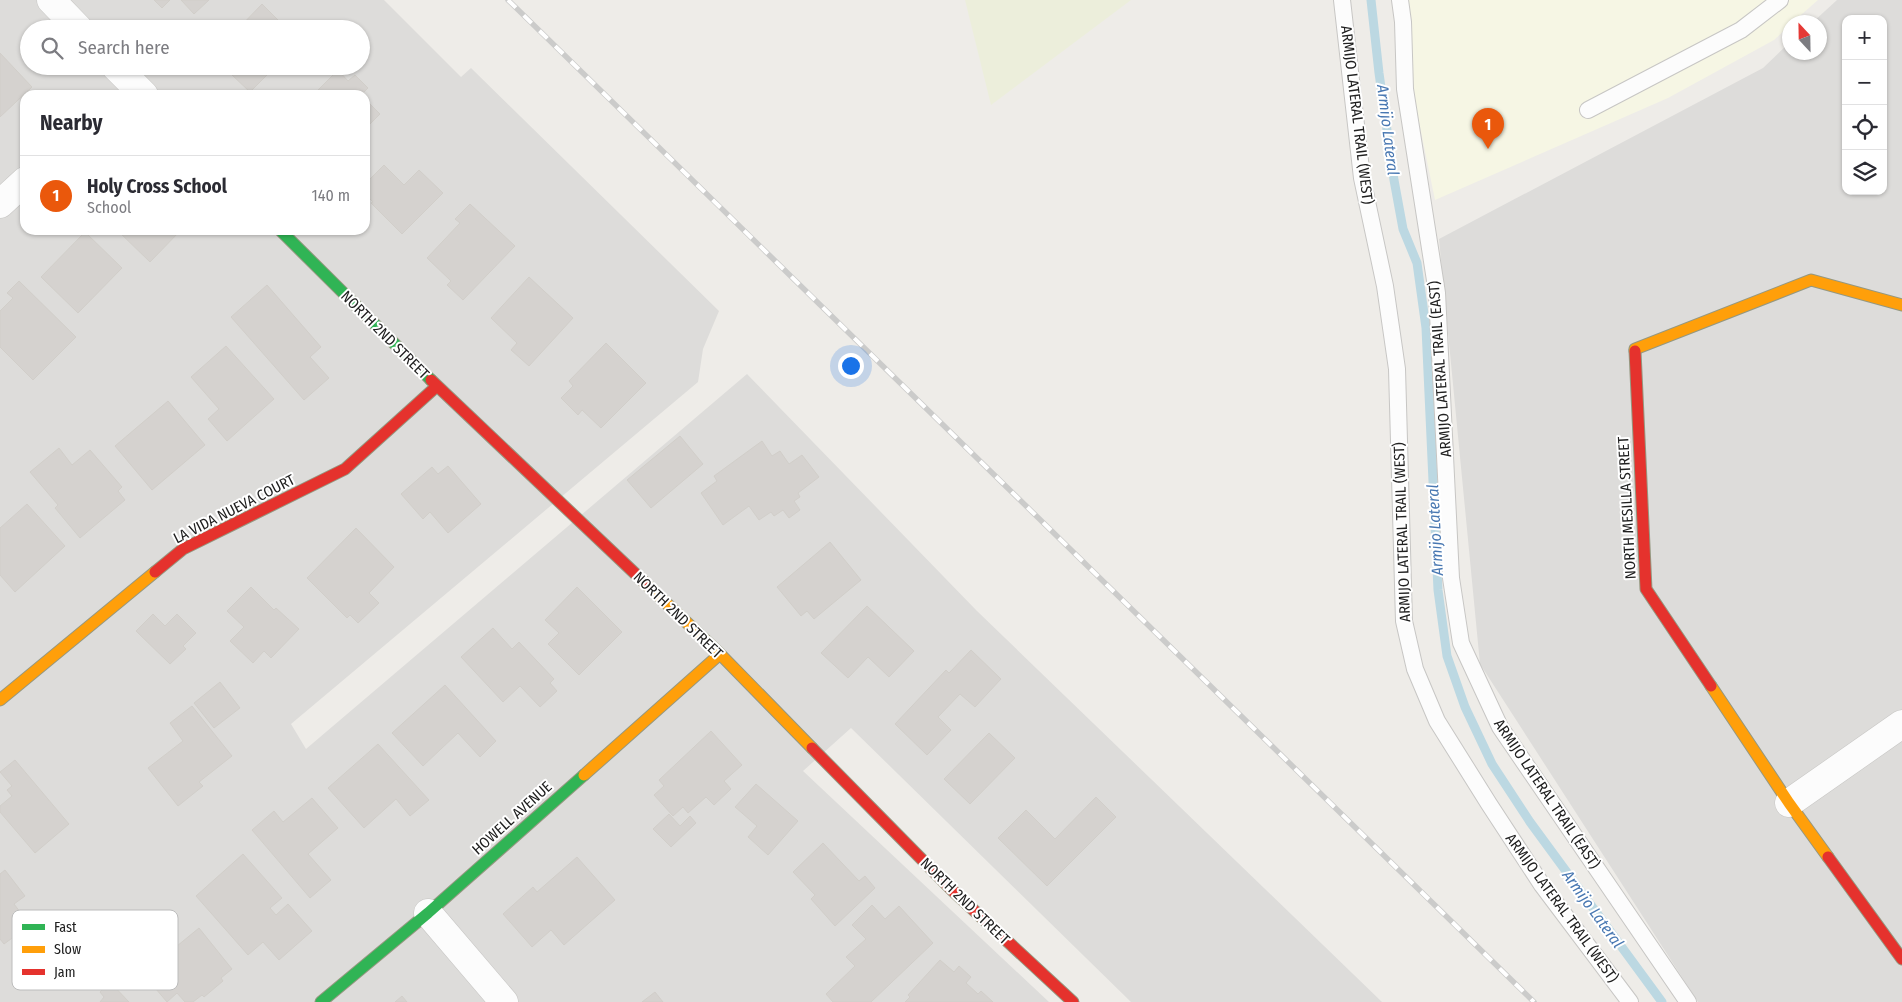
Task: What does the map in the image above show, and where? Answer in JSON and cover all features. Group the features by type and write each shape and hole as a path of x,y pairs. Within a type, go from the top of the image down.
{"street":[{"path":"51,0 70,20"},
{"path":"0,204 20,186"},
{"name":"NORTH 2ND STREET","path":"285,235 436,386 720,654 952,890 1074,1002"},
{"name":"NORTH MESILLA STREET","path":"1902,305 1811,280 1635,349 1646,589 1789,803 1902,959"},
{"name":"LA VIDA NUEVA COURT","path":"0,700 183,549 346,469 436,386"},
{"name":"HOWELL AVENUE","path":"321,1002 428,913 720,654"},
{"path":"1789,803 1902,724"},
{"path":"428,913 504,1002"}],"lane":[{"name":"ARMIJO LATERAL TRAIL (WEST)","path":"1342,0 1362,178 1385,286 1397,369 1404,620 1414,669 1437,721 1494,812 1542,886 1630,1002"},
{"name":"ARMIJO LATERAL TRAIL (EAST)","path":"1400,0 1403,22 1405,89 1437,293 1452,578 1461,643 1500,727 1688,1002"},
{"path":"1588,110 1741,30 1780,0"}],"shaded area":[{"path":"0,0 384,0 461,77 471,68 719,311 703,349 698,382 291,724 306,749 747,374 977,611 1382,1002 1131,1002 851,728 803,771 1049,1002 0,1002"},
{"path":"965,0 1131,0 991,105"},
{"path":"1394,0 1818,0 1801,15 1782,15 1782,33 1774,40 1668,98 1435,200"},
{"path":"1837,0 1902,0 1902,1002 1698,1002 1480,664 1439,239 1763,68 1782,50 1782,60 1827,60 1827,15 1821,15"}],"building":[{"path":"154,0 170,0 162,8"},
{"path":"181,0 209,0 194,14"},
{"path":"262,4 278,20 247,20"},
{"path":"0,53 32,87 29,90 20,90 20,98 0,117"},
{"path":"232,75 267,75 252,90 248,90"},
{"path":"333,75 343,75 348,81 355,75 368,88 366,90 318,90"},
{"path":"370,104 380,114 370,124"},
{"path":"384,165 404,185 419,170 443,193 402,234 371,203 373,202 370,199 370,179"},
{"path":"470,204 515,246 463,300 447,285 451,281 427,258 460,223 455,219"},
{"path":"82,235 88,235 122,268 78,313 41,277"},
{"path":"122,235 176,235 150,262"},
{"path":"529,277 573,318 529,366 511,350 517,343 491,318"},
{"path":"19,281 76,337 33,380 0,347 0,311 13,298 7,293"},
{"path":"267,285 321,347 310,357 329,378 304,400 231,317"},
{"path":"606,343 646,383 601,428 582,410 578,415 561,398 573,386 569,381"},
{"path":"226,346 274,399 227,441 208,419 219,409 191,377"},
{"path":"168,401 205,445 152,490 115,446"},
{"path":"680,436 703,464 651,508 627,480"},
{"path":"762,441 772,456 780,451 789,464 802,455 819,477 798,493 800,497 794,501 800,510 789,518 783,510 774,516 771,512 759,520 749,506 723,525 701,493 717,481 714,476"},
{"path":"59,448 72,465 90,450 122,487 118,491 125,500 80,538 55,508 58,505 30,472"},
{"path":"448,466 481,504 448,533 430,512 423,519 401,494 432,467 438,474"},
{"path":"27,504 65,546 15,592 0,575 0,528"},
{"path":"356,528 394,567 369,593 379,603 358,623 350,615 347,618 307,578"},
{"path":"830,542 861,580 814,619 807,611 801,616 777,587"},
{"path":"251,587 274,610 276,608 299,629 271,658 264,651 253,663 230,641 244,627 227,611"},
{"path":"577,587 622,632 579,675 548,644 559,633 545,620"},
{"path":"867,606 914,651 889,677 868,657 848,678 821,653"},
{"path":"153,614 165,626 177,614 196,633 183,646 186,649 170,664 136,631"},
{"path":"493,628 512,649 519,642 554,679 550,683 557,691 540,707 520,686 503,702 461,657"},
{"path":"971,650 1001,679 975,707 960,694 938,717 951,730 927,755 895,724 946,670 949,673"},
{"path":"220,682 240,708 214,728 194,703"},
{"path":"445,685 496,741 480,757 458,733 423,766 392,733"},
{"path":"192,706 232,756 199,782 203,786 178,806 148,768 183,741 170,723"},
{"path":"711,731 742,765 724,781 731,789 714,805 706,797 688,813 683,807 673,816 654,795 664,786 659,780"},
{"path":"989,733 1015,758 970,804 944,779"},
{"path":"378,744 429,800 410,816 396,799 364,828 328,788"},
{"path":"15,760 69,824 35,853 0,812 0,806 12,796 7,790 12,786 0,772"},
{"path":"756,784 798,821 768,855 748,837 757,826 735,807"},
{"path":"1096,797 1116,817 1047,886 998,838 1026,810 1055,839"},
{"path":"312,798 338,828 308,854 331,880 310,898 252,830 274,811 283,822"},
{"path":"669,814 680,826 690,816 696,823 671,847 653,829"},
{"path":"823,843 859,881 865,876 875,888 835,926 811,899 815,895 793,872"},
{"path":"243,854 282,898 270,908 276,915 288,904 312,931 279,960 263,942 248,955 196,896"},
{"path":"577,857 615,900 564,945 551,930 532,947 503,914 533,887 537,892"},
{"path":"5,870 25,896 14,904 19,910 12,910 12,938 4,944 0,939 0,874"},
{"path":"872,905 885,919 899,906 933,943 871,1002 833,1002 826,994 855,966 846,957 866,939 852,925"},
{"path":"199,928 232,969 221,978 223,981 204,997 202,995 193,1002 185,1002 177,993 167,1002 157,990 178,990 178,945"},
{"path":"940,960 954,972 959,966 971,977 966,983 978,994 981,991 993,1002 905,1002 910,997 908,995"},
{"path":"102,990 118,990 129,1002 100,1002 104,997 100,992"},
{"path":"655,992 663,1002 642,1002"},
{"path":"402,996 407,1002 395,1002"}],"waterway":[{"name":"Armijo Lateral","path":"1371,0 1394,180 1403,229 1417,263 1426,328 1438,590 1447,656 1465,707 1492,764 1530,822 1662,1002"}],"railway":[{"path":"508,0 1534,1002"}],"traffic: fast":[{"path":"285,235 431,380"},
{"path":"321,1002 428,913 584,775"}],"traffic: slow":[{"path":"1635,351 1635,349 1811,280 1902,305"},
{"path":"0,700 155,572"},
{"path":"644,582 720,654 812,748"},
{"path":"584,775 720,654"},
{"path":"1711,686 1789,803 1828,857"}],"traffic: jam":[{"path":"1635,351 1646,589 1711,686"},
{"path":"431,380 644,582"},
{"path":"155,572 183,549 345,469 437,386"},
{"path":"812,748 952,890 1073,1002"},
{"path":"1828,857 1902,959"}],"place":[{"name":"Holy Cross School","path":"1488,149"}]}
